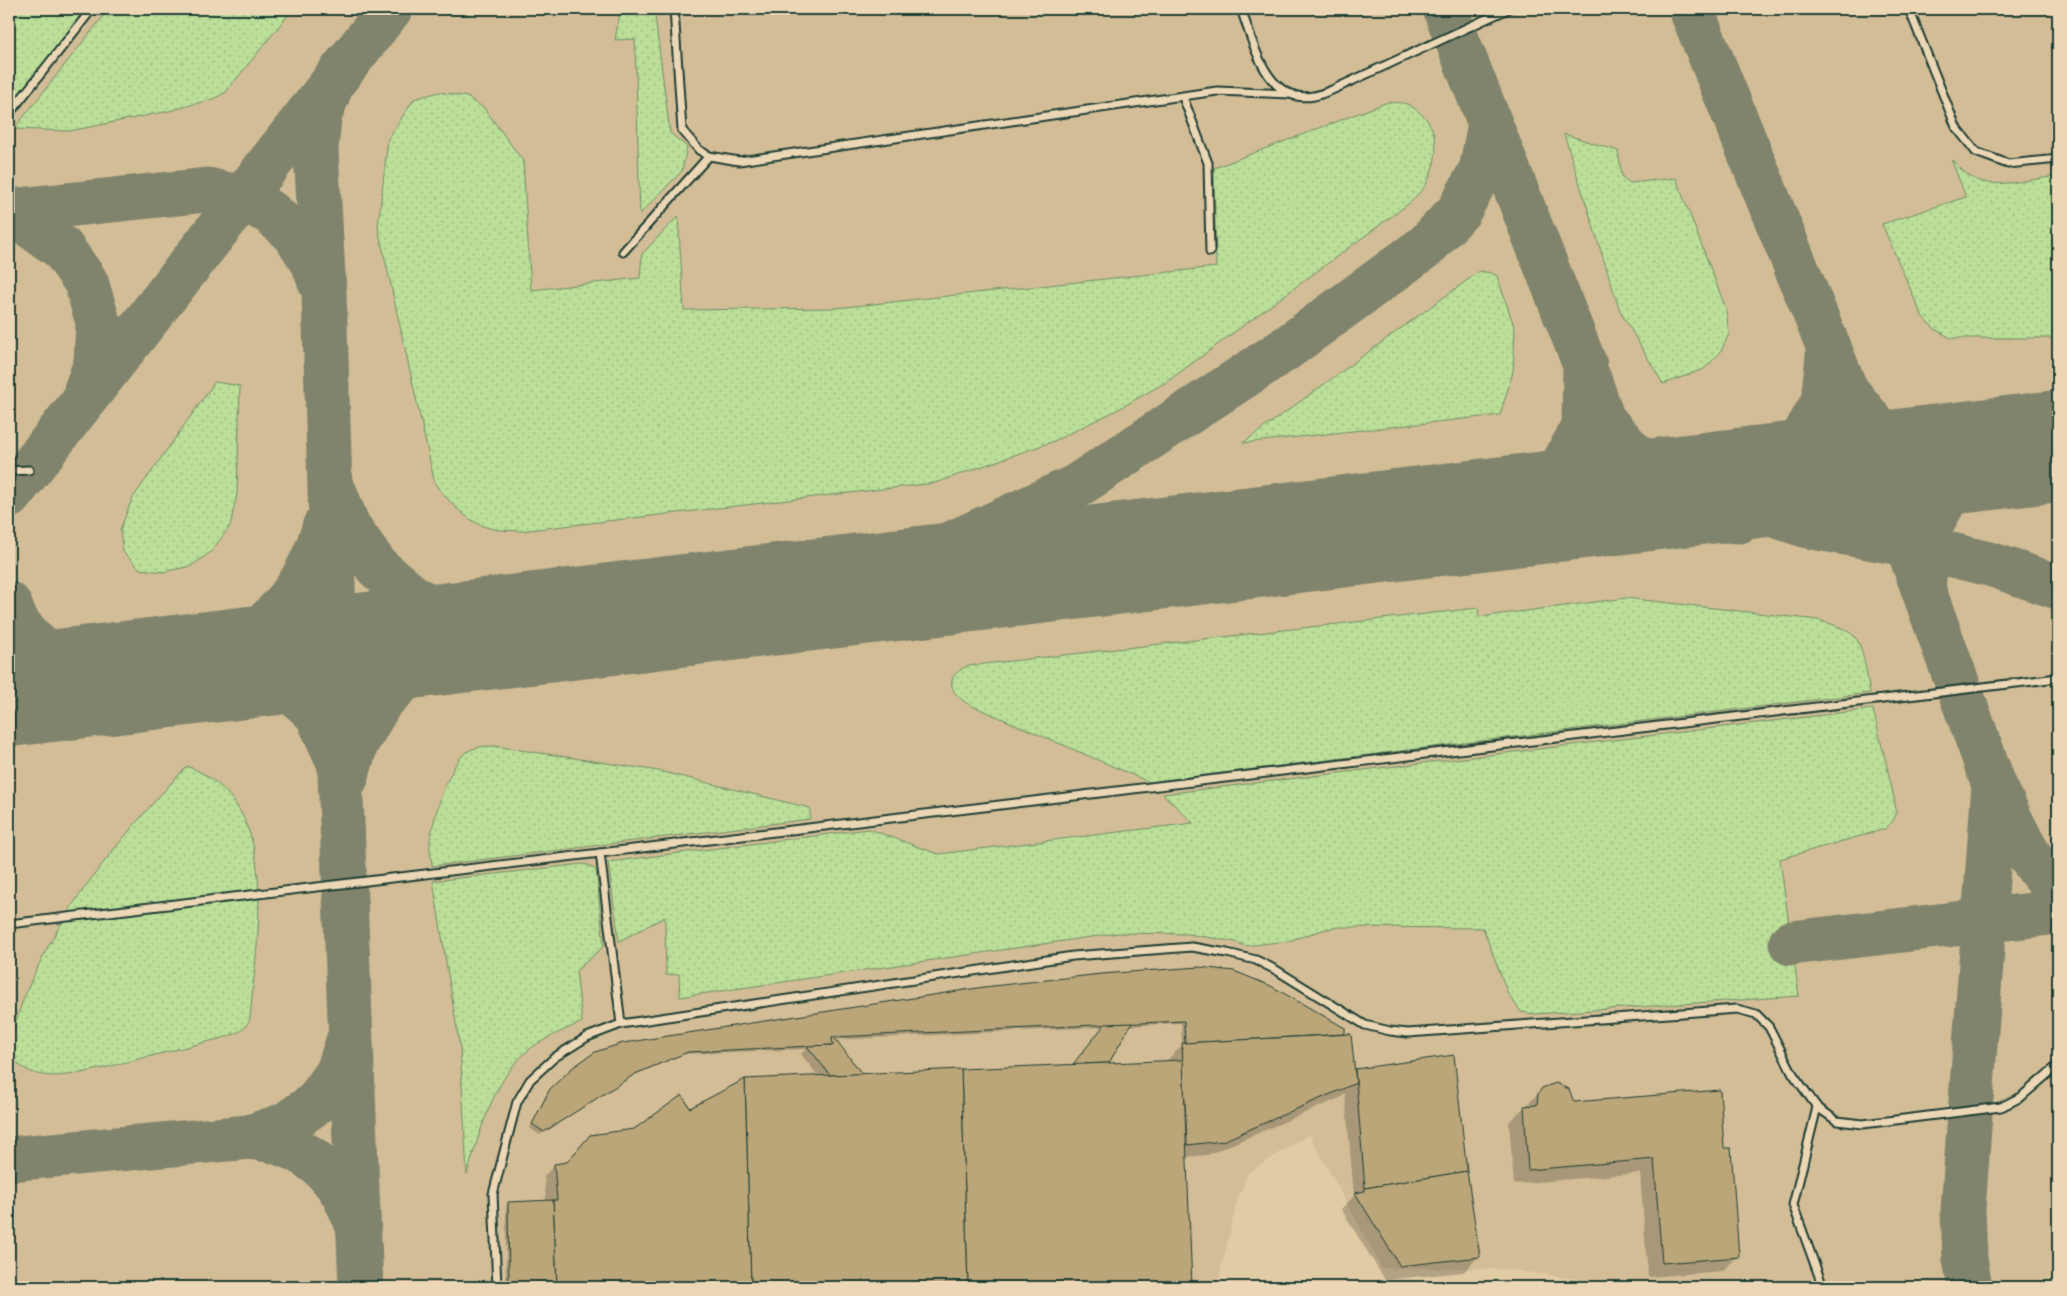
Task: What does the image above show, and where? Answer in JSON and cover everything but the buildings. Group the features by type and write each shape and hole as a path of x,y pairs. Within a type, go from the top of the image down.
{"lane":[{"path":"9,114 92,9"},
{"path":"674,9 682,130 699,150 709,156 739,161 1217,92 1292,94 1312,97 1332,90 1508,9"},
{"path":"1241,9 1262,67 1274,84 1292,94"},
{"path":"1909,9 1956,127 1976,152 2008,164 2058,159"},
{"path":"1183,96 1208,163 1210,252"},
{"path":"624,252 709,156"},
{"path":"9,470 29,470"},
{"path":"9,924 2058,678"},
{"path":"600,853 621,1024"},
{"path":"497,1287 493,1194 517,1102 530,1080 555,1056 588,1037 621,1024 1073,956 1192,947 1227,953 1256,960 1276,970 1365,1025 1408,1033 1737,1010 1756,1014 1769,1026 1793,1074 1817,1107 1837,1121 1863,1124 2001,1107 2020,1097 2058,1065"},
{"path":"1817,1107 1793,1205 1823,1287"}],"shaded area":[{"path":"9,9 2058,9 2058,1287 1589,1287 1585,1280 1506,1269 1382,1268 1309,1134 1248,1173 1237,1202 1217,1287 9,1287"}],"green space":[{"path":"9,9 91,9 9,113"},
{"path":"109,9 293,9 225,93 213,99 169,111 70,131 14,129"},
{"path":"623,9 654,9 670,133 687,147 682,171 640,214 635,39 615,40 620,13"},
{"path":"439,92 467,97 484,108 523,161 531,290 640,278 642,254 678,216 684,310 836,308 1216,267 1214,168 1388,102 1406,104 1421,113 1433,131 1436,151 1431,173 1426,184 1411,202 1168,381 1117,410 1054,441 935,483 521,531 503,530 484,526 468,518 435,484 378,227 388,139 414,99"},
{"path":"1564,134 1618,151 1622,177 1630,183 1676,178 1726,309 1729,334 1720,353 1704,369 1663,384 1620,311"},
{"path":"1951,159 1969,176 1983,182 2010,183 2058,176 2058,338 1951,338 1936,330 1922,316 1882,224 1966,197"},
{"path":"1480,271 1497,276 1515,329 1513,372 1500,415 1243,443"},
{"path":"215,382 240,386 237,494 230,526 211,552 191,566 163,572 140,569 123,552 120,530 132,499"},
{"path":"1626,598 1818,620 1837,626 1846,630 1857,640 1863,654 1870,693 1149,782 968,704 957,695 952,685 955,675 967,666 1478,608 1479,617"},
{"path":"1873,709 1894,797 1896,814 1894,819 1885,829 1780,859 1799,996 1535,1014 1521,1012 1508,994 1483,928 1339,927 1326,929 1288,941 1245,946 1236,942 1188,934 1118,933 680,997 679,974 666,975 665,917 619,941 608,862 869,829 938,854 1193,823 1163,794"},
{"path":"494,746 659,771 810,808 810,819 432,866 431,834 437,809 452,770 458,760 467,752 478,747"},
{"path":"187,766 218,784 239,810 252,841 258,876 259,913 257,951 248,1023 241,1031 226,1037 86,1072 48,1076 24,1069 14,1058 12,1042 16,1021 36,971 49,945 75,901 97,871 134,825"},
{"path":"582,864 596,870 604,946 576,971 582,1022 537,1044 514,1065 488,1109 467,1174 460,1048 433,881"}],"taxiway":[{"path":"9,496 390,9"},
{"path":"1445,9 1585,365 1584,426 1555,479 1504,512"},
{"path":"1691,9 1846,390 1875,426 1915,449 1960,457"},
{"path":"332,84 319,117 316,150 324,293 335,652 361,1287"},
{"path":"848,591 1075,487 1284,350 1426,246 1459,211 1481,170 1490,124"},
{"path":"9,211 207,190 242,198 271,213 295,235 313,262 320,282"},
{"path":"9,219 28,224 62,248 86,282 98,322 96,363 86,390"},
{"path":"1752,482 1796,450 1823,402 1829,347"},
{"path":"1589,379 1603,420 1641,463 1694,489 1808,526 1907,544 1993,565 2058,587"},
{"path":"1924,580 1925,549 1928,533 1934,519 1961,482 1997,453"},
{"path":"1877,467 1907,544 1994,785 1963,1210 1965,1259 1970,1287"},
{"path":"1816,474 1861,491 1888,513 1897,524"},
{"path":"335,493 348,526 377,567 415,599 460,620 505,630"},
{"path":"1504,512 1612,511 1739,521"},
{"path":"208,668 266,624 295,591 307,572 325,525"},
{"path":"9,604 18,624 46,654 83,673 124,678"},
{"path":"346,778 356,744 381,701 417,667 461,642 509,631"},
{"path":"208,668 249,668 286,685 317,714 336,756"},
{"path":"1994,785 2029,854 2037,867 2058,890"},
{"path":"1791,943 2058,912"},
{"path":"9,1159 249,1137 285,1125 316,1103 338,1072 348,1041"},
{"path":"249,1137 280,1143 307,1156 318,1164 328,1173 344,1195 356,1222"}],"runway":[{"path":"9,691 2058,446"}]}
